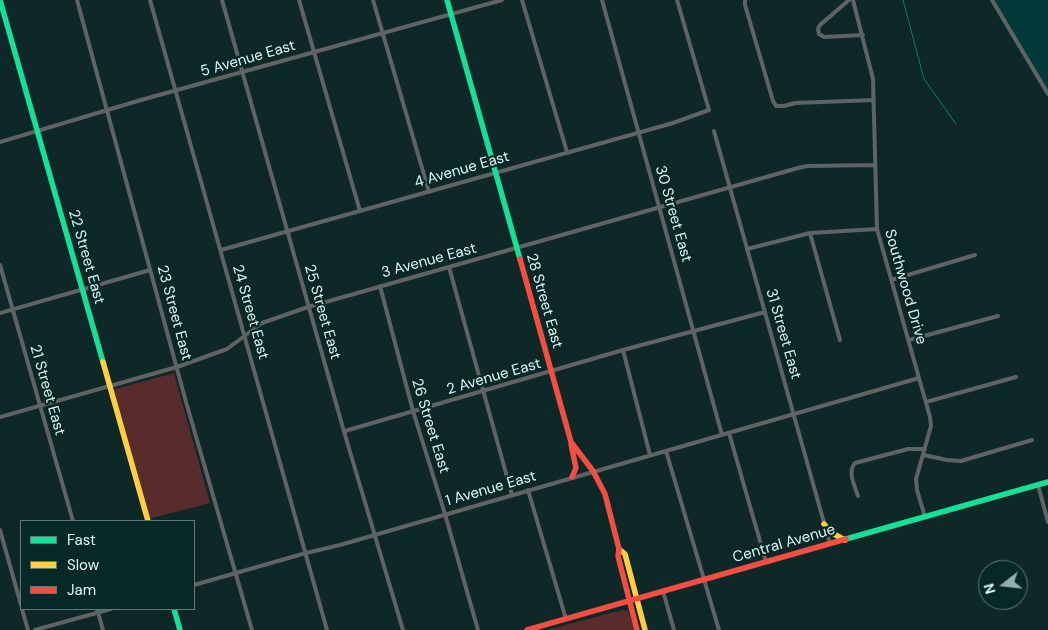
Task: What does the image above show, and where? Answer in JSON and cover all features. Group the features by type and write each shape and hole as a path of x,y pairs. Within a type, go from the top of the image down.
{"street":[{"name":"22 Street East","path":"0,0 108,386 148,520"},
{"name":"23 Street East","path":"76,0 252,630"},
{"name":"24 Street East","path":"150,0 327,630"},
{"name":"25 Street East","path":"222,0 308,307 403,630"},
{"path":"299,0 360,211"},
{"path":"374,0 429,192"},
{"name":"28 Street East","path":"447,0 571,442 592,471 605,494 619,549 618,556 633,600"},
{"name":"5 Avenue East","path":"0,142 502,0"},
{"path":"522,0 567,152"},
{"name":"30 Street East","path":"602,0 722,435"},
{"name":"4 Avenue East","path":"221,250 673,123 709,110 677,0"},
{"path":"745,0 776,106 795,103 874,100"},
{"path":"849,0 820,25 818,29 819,34 824,37 863,34"},
{"name":"Southwood Drive","path":"853,0 873,79 877,229 926,402 931,426 916,480 925,517"},
{"path":"992,0 1048,94"},
{"name":"31 Street East","path":"714,131 830,544"},
{"name":"3 Avenue East","path":"0,417 177,367 227,349 262,323 308,307 380,286 807,166 875,164"},
{"path":"747,249 810,233 877,229"},
{"path":"810,233 840,340"},
{"path":"891,280 975,255"},
{"name":"21 Street East","path":"0,265 73,520"},
{"path":"449,267 512,495"},
{"path":"0,313 150,270"},
{"name":"26 Street East","path":"380,286 412,411 445,514 478,630"},
{"name":"2 Avenue East","path":"345,431 623,350 765,312"},
{"path":"909,340 998,316"},
{"path":"623,350 650,455"},
{"path":"926,402 1016,377"},
{"name":"1 Avenue East","path":"195,585 919,378"},
{"path":"729,432 766,562"},
{"path":"924,455 962,461 1032,440"},
{"path":"571,442 576,468 572,477"},
{"path":"858,496 851,472 855,464 908,449 925,449"},
{"path":"666,451 719,630"},
{"name":"Central Avenue","path":"527,630 1048,482"},
{"path":"1038,485 1048,522"},
{"path":"528,490 566,619"},
{"path":"824,524 832,533 845,540"},
{"path":"0,530 20,601"},
{"path":"664,591 674,630"},
{"path":"633,600 637,630"},
{"path":"633,600 644,630"},
{"path":"22,610 28,630"},
{"path":"174,610 180,630"},
{"path":"35,630 98,611 103,630"}],"shaded area":[{"path":"992,0 1048,0 1048,94"},
{"path":"174,373 210,503 148,519 111,390"},
{"path":"622,610 628,611 635,630 546,630"}],"waterway":[{"path":"903,0 924,79 956,124"}],"traffic: fast":[{"path":"0,0 103,362"},
{"path":"447,0 520,259"},
{"path":"846,539 1048,482"},
{"path":"174,610 180,630"}],"traffic: slow":[{"path":"103,362 148,520"},
{"path":"824,524 832,533 845,540"},
{"path":"619,549 625,554 645,630"}],"traffic: jam":[{"path":"520,259 571,442 593,471 605,494 619,549 618,556 637,630"},
{"path":"571,444 576,468 572,477"},
{"path":"527,630 846,539"}]}
